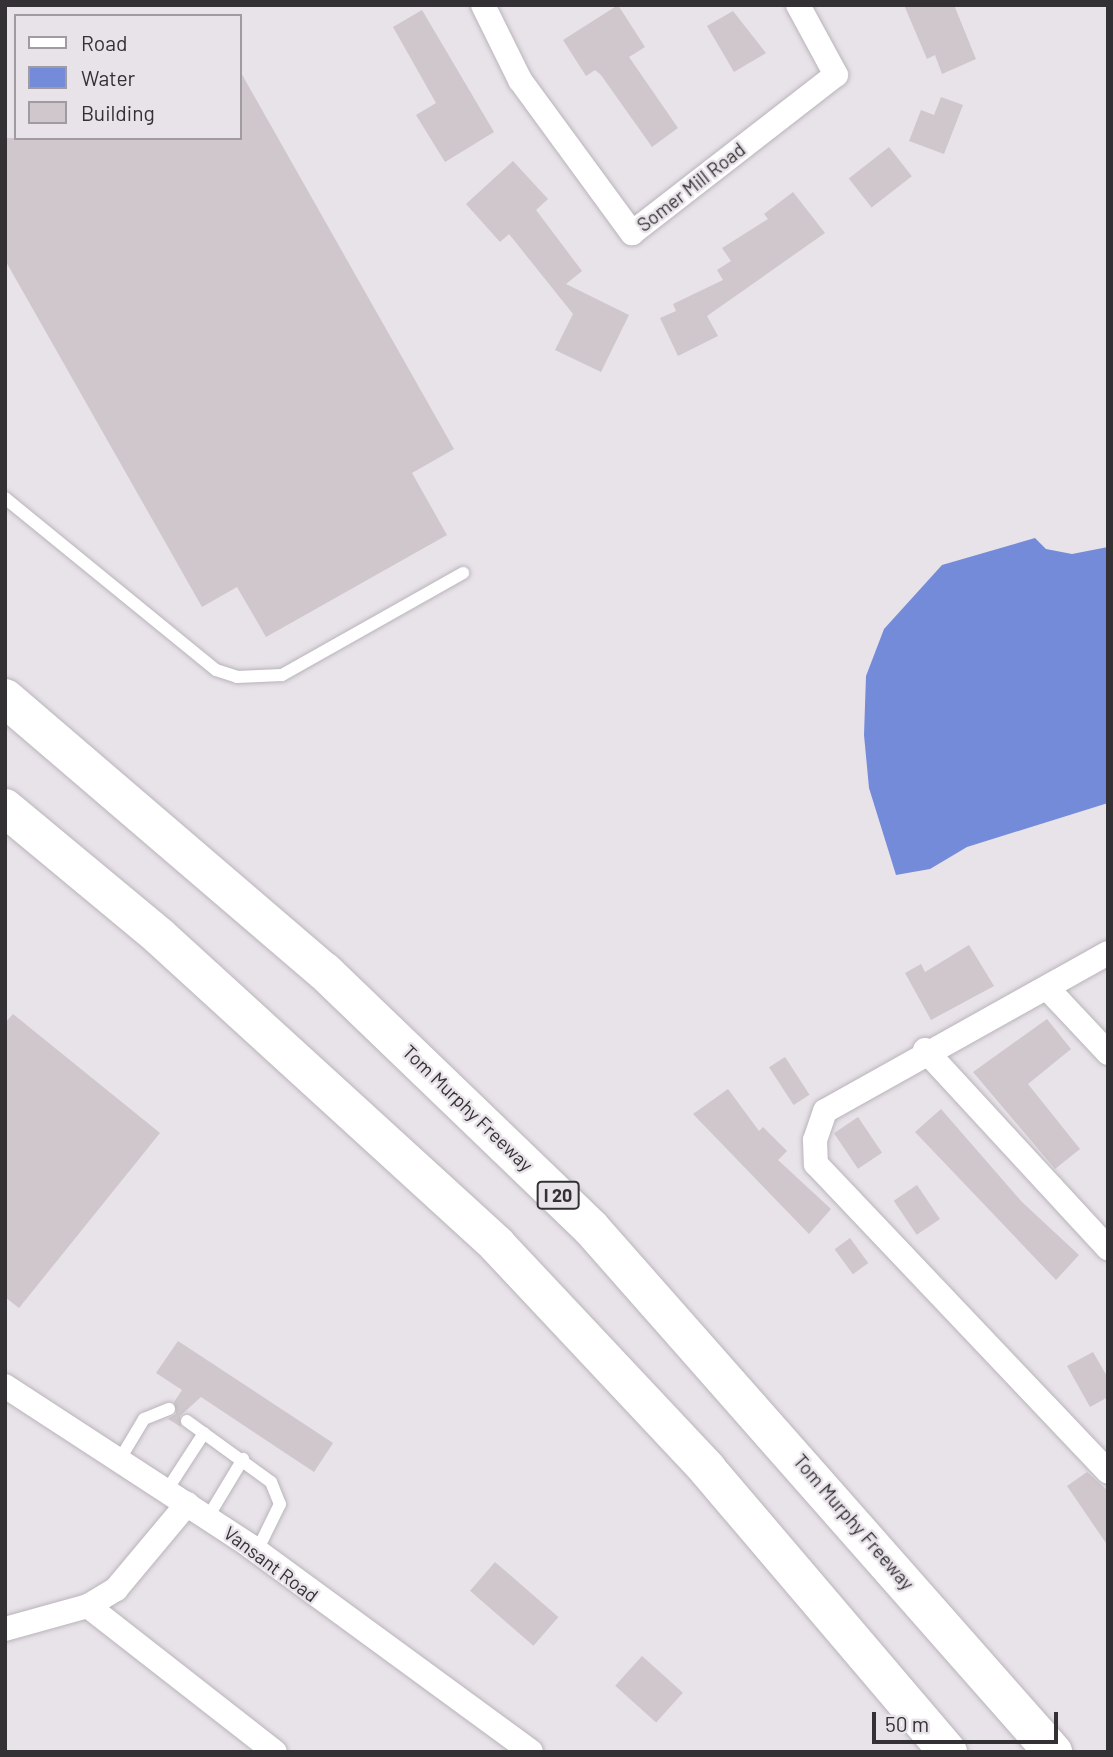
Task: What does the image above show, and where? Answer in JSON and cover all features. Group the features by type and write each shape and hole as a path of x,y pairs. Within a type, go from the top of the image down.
{"highway":[{"name":"Tom Murphy Freeway","path":"5,698 324,971 591,1228 1053,1752"},
{"path":"5,808 159,936 497,1245 707,1469 948,1752"}],"street":[{"name":"Somer Mill Road","path":"484,5 520,80 632,233 836,75 798,5"},
{"path":"1108,953 1048,989 925,1050 825,1111 815,1140 816,1164 1108,1472"},
{"path":"1048,989 1108,1053"},
{"path":"925,1050 1108,1248"},
{"name":"Vansant Road","path":"5,1386 257,1551 531,1752"},
{"path":"5,1629 88,1606 116,1589 177,1497"},
{"path":"88,1606 275,1752"}],"lane":[{"path":"5,498 216,670 237,677 282,676 463,573"},
{"path":"120,1459 154,1410 169,1409"},
{"path":"187,1421 243,1459 271,1482 280,1504 257,1551"},
{"path":"177,1497 204,1433"},
{"path":"208,1517 243,1459"}],"water":[{"path":"1035,538 1046,549 1072,554 1108,547 1108,803 967,847 930,869 896,875 869,788 864,735 866,676 884,629 942,565"}],"building":[{"path":"618,5 645,47 629,57 678,128 652,147 601,75 595,70 586,76 563,40"},
{"path":"904,5 954,5 976,59 942,74 935,55 927,59"},
{"path":"422,10 494,132 445,162 416,115 436,103 393,27"},
{"path":"733,11 766,53 734,72 707,26"},
{"path":"242,75 454,449 412,473 447,535 266,637 237,587 202,607 5,260 5,138 242,140"},
{"path":"941,97 963,105 944,154 909,141 921,110 934,115"},
{"path":"889,147 912,176 872,208 849,178"},
{"path":"513,161 548,199 536,210 582,271 566,284 629,315 601,372 555,350 573,314 509,234 500,242 466,204"},
{"path":"793,192 825,233 707,316 718,336 678,356 660,318 676,311 673,304 723,280 717,270 731,261 722,248 768,219 764,214"},
{"path":"969,945 994,986 931,1020 905,973 921,964 925,972"},
{"path":"13,1014 160,1133 19,1308 5,1297 5,1023"},
{"path":"1047,1019 1071,1049 1028,1084 1080,1149 1055,1169 973,1072"},
{"path":"785,1057 810,1095 794,1105 769,1067"},
{"path":"728,1089 759,1131 763,1127 787,1151 778,1160 831,1209 809,1234 693,1114"},
{"path":"941,1109 1022,1202 1079,1255 1056,1280 915,1132"},
{"path":"858,1117 882,1153 858,1169 834,1133"},
{"path":"917,1185 940,1219 917,1235 894,1201"},
{"path":"850,1238 868,1263 853,1274 835,1249"},
{"path":"178,1341 333,1443 314,1472 201,1397 180,1416 181,1427 168,1419 176,1414 174,1402 182,1390 156,1373"},
{"path":"1093,1352 1108,1378 1108,1397 1090,1407 1067,1366"},
{"path":"1087,1472 1108,1491 1108,1546 1067,1486"},
{"path":"495,1562 558,1617 533,1646 470,1591"},
{"path":"642,1656 683,1693 656,1723 615,1686"}]}
